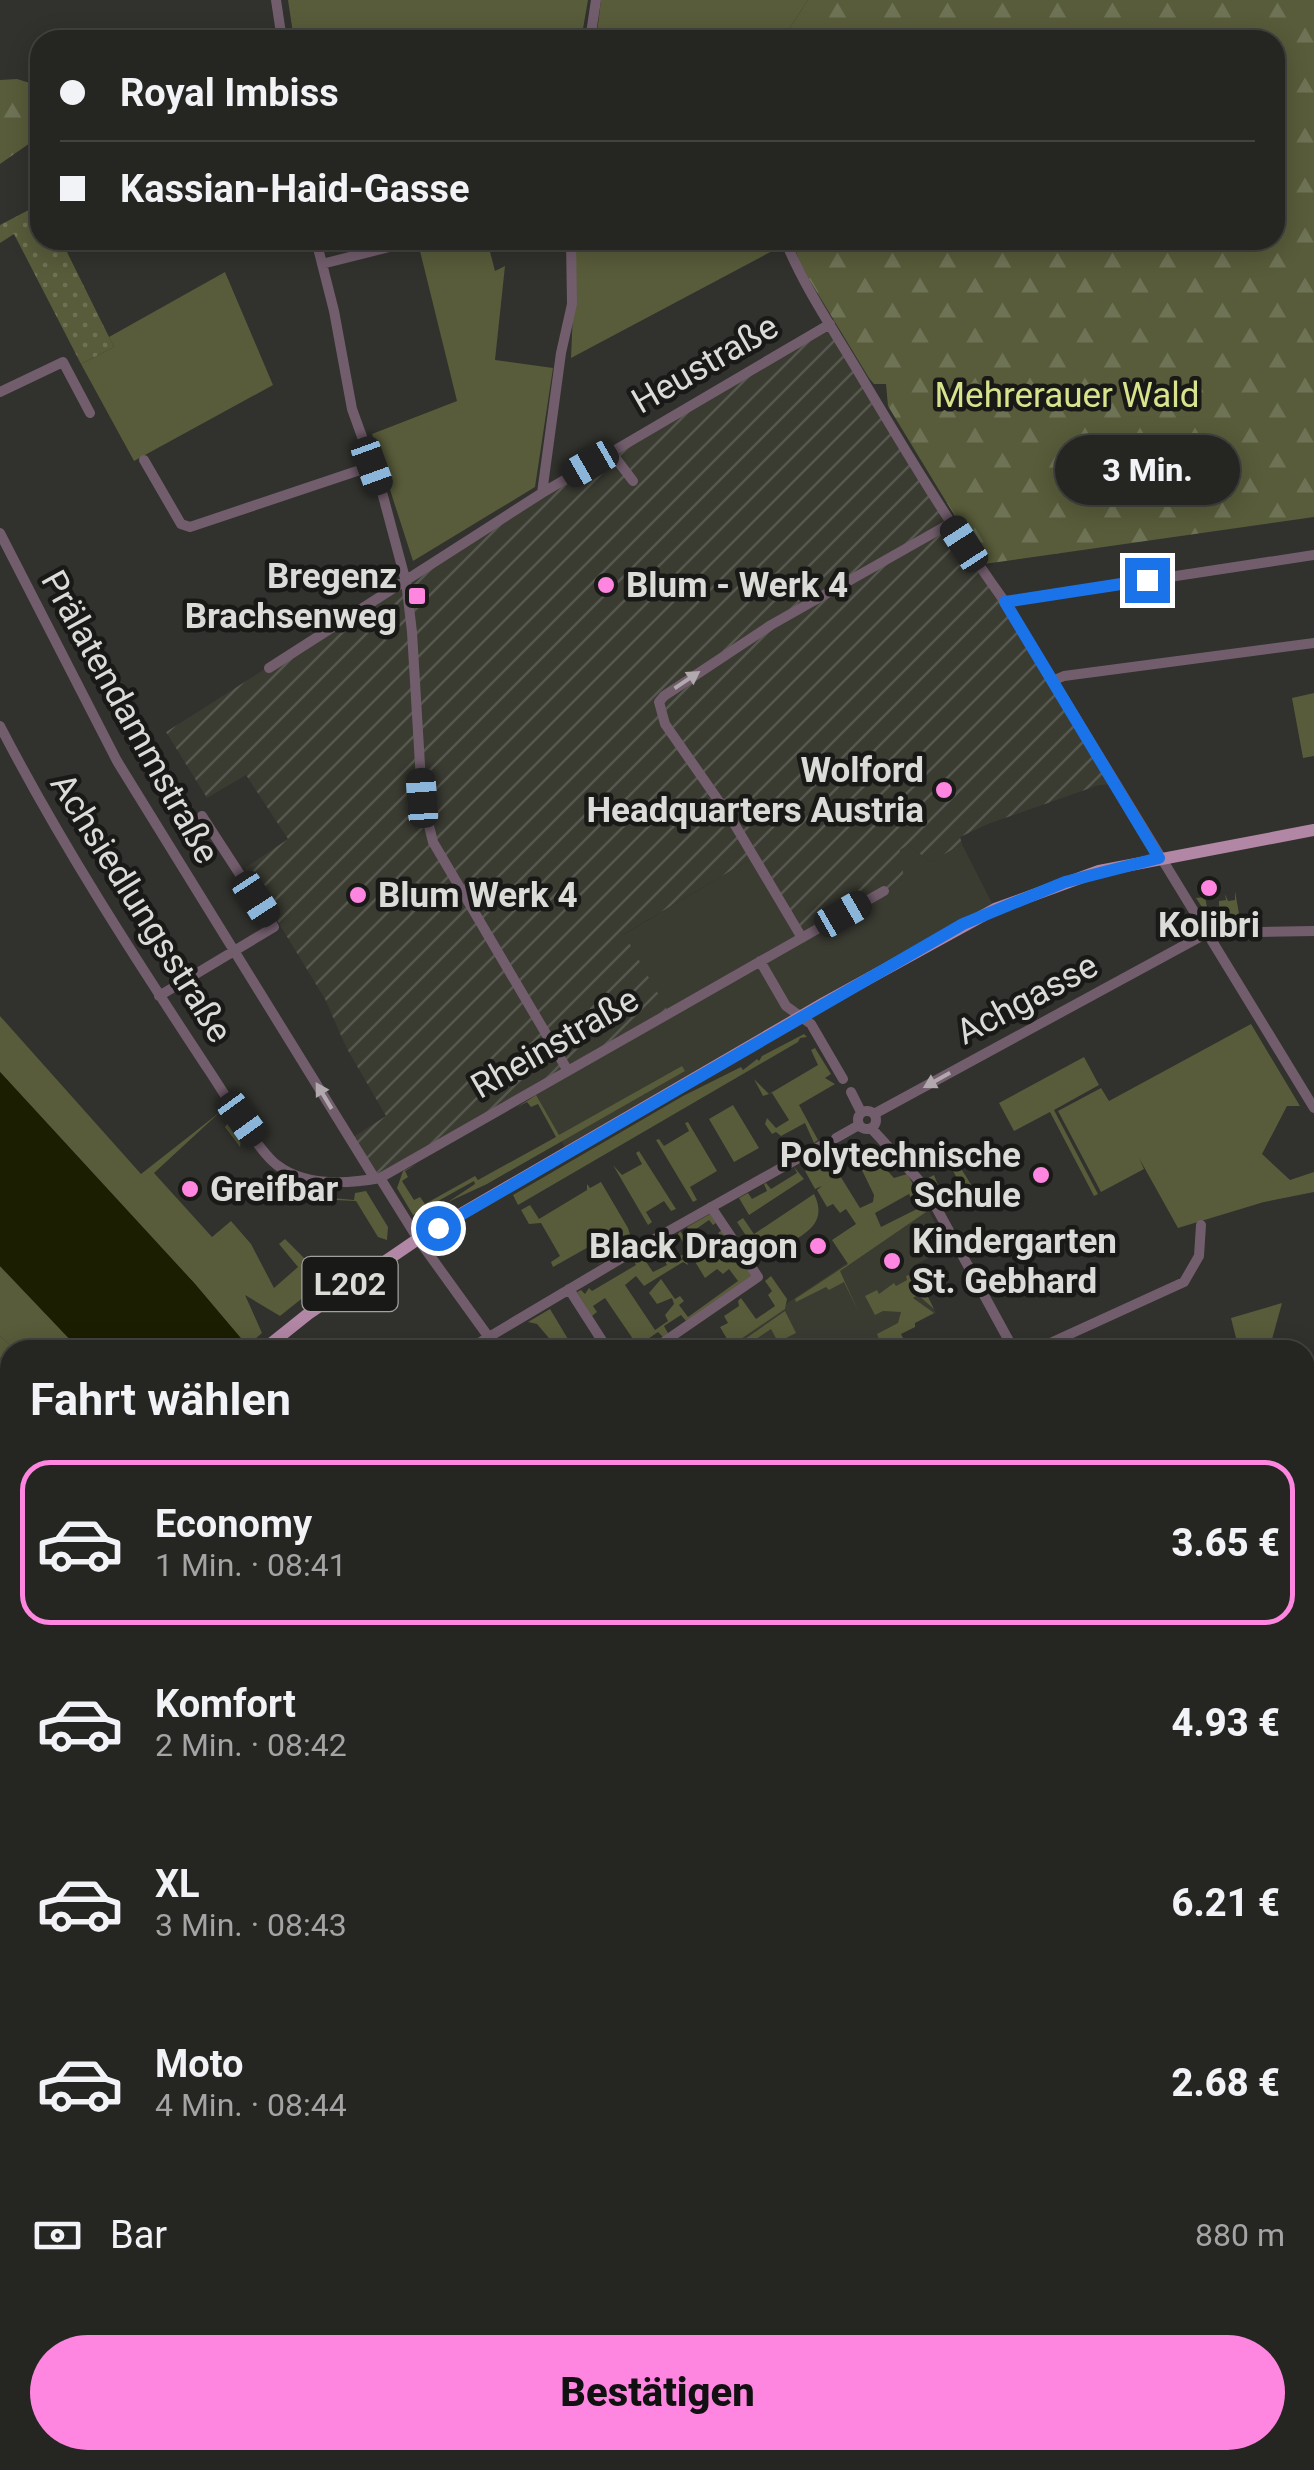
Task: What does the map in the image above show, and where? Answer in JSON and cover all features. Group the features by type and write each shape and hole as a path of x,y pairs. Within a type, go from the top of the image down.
{"main road":[{"name":"L202","path":"274,1340 418,1239 994,909 1065,882 1159,858 1314,830"}],"street":[{"path":"276,0 280,30"},
{"path":"592,30 596,0"},
{"path":"318,250 352,409 406,582 422,798 432,842 568,1071"},
{"path":"322,264 378,250"},
{"path":"542,492 572,304 572,250"},
{"path":"789,250 796,268 951,523 1005,602 1314,1108"},
{"name":"Heustraße","path":"269,668 542,492 830,324"},
{"path":"0,392 63,362 90,413"},
{"path":"611,452 633,481"},
{"path":"144,460 181,524 190,527 372,466"},
{"path":"802,938 732,820 658,708 664,696 736,647 951,523"},
{"name":"Prälatendammstraße","path":"0,534 116,761 378,1179"},
{"path":"1005,602 1314,555"},
{"path":"1052,681 1064,676 1314,643"},
{"name":"Achsiedlungsstraße","path":"0,726 50,820 159,996 275,1164 294,1176 313,1180 378,1179"},
{"path":"159,996 274,927 202,816"},
{"name":"Rheinstraße","path":"378,1179 884,891"},
{"path":"1207,934 1314,930"},
{"name":"Achgasse","path":"874,1114 1207,934"},
{"path":"760,961 786,1006 811,1024 842,1078"},
{"path":"851,1092 861,1112"},
{"path":"836,1138 865,1126 876,1123 874,1114 866,1110 857,1120 865,1126 924,1187 1008,1340"},
{"path":"652,1241 822,1145"},
{"path":"378,1179 488,1338"},
{"path":"666,1340 758,1276 711,1207"},
{"path":"1057,1340 1184,1282 1199,1256 1201,1226"},
{"path":"484,1340 637,1249"},
{"path":"568,1290 601,1340"}],"shaded area":[{"path":"830,324 1115,784 1099,785 988,824 960,837 962,844 931,862 908,845 900,850 904,879 802,938 754,857 624,934 669,1013 380,1178 350,1139 386,1116 346,1047 325,999 245,868 288,839 246,775 207,798 166,732 542,493"},
{"path":"962,844 995,909 568,1152 532,1091 669,1013 623,935 754,857 802,938 903,879 900,850 908,845 931,862"},
{"path":"0,1072 243,1340 70,1340 0,1266"},
{"path":"928,1209 948,1248 913,1266 936,1313 879,1340 739,1340 787,1303"}],"green space":[{"path":"288,0 588,0 583,30 292,30"},
{"path":"601,0 808,0 788,30 597,30"},
{"name":"Mehrerauer Wald","path":"808,0 1314,0 1314,517 984,564 888,406 886,384 874,384 869,378 801,266 795,250 1285,250 1285,30 788,30"},
{"path":"0,80 30,83 30,143 0,164"},
{"path":"30,209 30,250 66,250 114,347 81,364 14,234 0,243 0,225"},
{"path":"420,250 490,250 495,271 505,266 495,360 553,368 535,487 413,561 372,434 457,401"},
{"path":"576,250 774,250 571,358"},
{"path":"225,272 273,385 134,461 81,364 114,347 109,337"},
{"path":"1314,693 1314,756 1303,758 1292,698"},
{"path":"1235,891 1241,925 1224,927 1220,915 1207,912 1219,927 1215,927 1196,898 1205,897 1207,907 1214,911 1219,908 1219,901 1226,900 1225,894 1228,901 1235,900"},
{"path":"0,1016 141,1174 220,1112 226,1112 242,1132 240,1147 219,1113 154,1173 212,1237 231,1221 251,1244 274,1288 298,1267 279,1244 285,1239 319,1273 310,1292 280,1316 245,1295 262,1333 254,1340 242,1340 0,1072"},
{"path":"1251,1024 1300,1106 1287,1106 1262,1154 1290,1180 1314,1172 1314,1192 1264,1202 1178,1228 1139,1158 1144,1169 1101,1192 1058,1111 1101,1088 1109,1101"},
{"path":"804,1034 807,1037 518,1205 513,1195 683,1096 741,1067 743,1070"},
{"path":"815,1048 831,1074 825,1078 835,1084 799,1105 818,1140 814,1143 805,1123 781,1136 772,1134 765,1124 767,1118 776,1128 789,1120 769,1094 818,1065 811,1050"},
{"path":"1084,1057 1099,1085 1054,1110 1098,1194 1094,1196 1050,1112 1014,1131 999,1103"},
{"path":"682,1066 685,1071 487,1184 448,1202 474,1181 413,1215 397,1188 403,1171 417,1164 405,1171 408,1177 402,1181 414,1200 420,1197 425,1204 556,1137 538,1104 531,1107 527,1102 516,1108 536,1095 559,1135"},
{"path":"733,1105 759,1148 734,1162 709,1119"},
{"path":"688,1122 717,1171 690,1187 697,1200 693,1202 656,1140 664,1146 689,1131 685,1123"},
{"path":"943,1140 972,1186 941,1203 928,1178 934,1175 942,1195 961,1186 941,1148"},
{"path":"824,1150 860,1208 873,1202 874,1195 858,1162 870,1156 875,1166 885,1168 894,1178 907,1174 929,1210 840,1271 859,1313 844,1282 796,1302 795,1299 848,1264 832,1240 856,1224 846,1209 840,1213 833,1204 827,1207 817,1190 822,1186 815,1189 805,1171 821,1161 818,1154","holes":["909,1194 917,1209 881,1227 875,1213"]},
{"path":"639,1151 676,1209 671,1211 664,1201 646,1212 652,1222 648,1225 613,1165 622,1175 642,1164 636,1153"},
{"path":"794,1167 804,1179 749,1215 739,1198 748,1193 752,1199 767,1191 766,1183 771,1189 797,1173"},
{"path":"601,1182 633,1244 596,1266 616,1251 607,1241 608,1236 553,1267 551,1262 560,1256 541,1223 529,1224 521,1210 530,1205 539,1219 587,1190 587,1184 590,1188"},
{"path":"366,1191 388,1227 387,1240 378,1237 356,1201 332,1198 354,1200 355,1193"},
{"path":"814,1194 818,1214 810,1229 776,1251 772,1237 757,1244 766,1258 756,1260 758,1254 737,1222 743,1218 754,1234"},
{"path":"710,1214 716,1223 713,1225 709,1220 696,1229 718,1258 730,1250 718,1233 722,1230 753,1275 686,1321 681,1315 664,1326 669,1335 664,1338 658,1332 646,1340 634,1340 605,1298 593,1306 597,1312 592,1316 577,1292 585,1294 589,1288 592,1291 636,1265 632,1258 640,1253 653,1272 667,1265 656,1248 671,1236 668,1242 677,1256 684,1255 680,1261 686,1258 688,1265 683,1262 644,1286 636,1276 625,1285 655,1330 668,1321 665,1315 674,1304 672,1298 657,1304 649,1293 661,1279 675,1299 680,1296 684,1301 679,1305 688,1317 738,1281 729,1269 723,1274 717,1269 705,1278 678,1234 689,1233 687,1227"},
{"path":"0,1266 70,1340 4,1340 0,1336"},
{"path":"917,1275 934,1309 918,1295 913,1298 934,1313 901,1334 904,1340 877,1340 877,1334 898,1323 901,1312 883,1311 875,1315 865,1296 877,1290 879,1294 894,1283 896,1286 907,1280 906,1276"},
{"path":"771,1276 787,1299 785,1309 740,1340 726,1340 720,1327 728,1323 724,1316 739,1306 741,1298 756,1319 775,1306 765,1281"},
{"path":"1282,1303 1272,1340 1236,1340 1231,1318"},
{"path":"550,1309 569,1340 551,1340 537,1324 528,1322"},
{"path":"785,1311 796,1333 777,1340 771,1329 755,1340 743,1340"}],"place":[{"name":"Blum - Werk 4","path":"606,585"},
{"name":"Bregenz Brachsenweg","path":"417,596"},
{"name":"Wolford Headquarters Austria","path":"944,790"},
{"name":"Kolibri","path":"1209,888"},
{"name":"Blum Werk 4","path":"358,895"},
{"name":"Polytechnische Schule","path":"1041,1175"},
{"name":"Greifbar","path":"190,1189"},
{"name":"Black Dragon","path":"818,1246"},
{"name":"Kindergarten St. Gebhard","path":"892,1261"}],"route":[{"path":"438,1228 963,924 1065,882 1159,858 1005,602 1147,580"}]}
